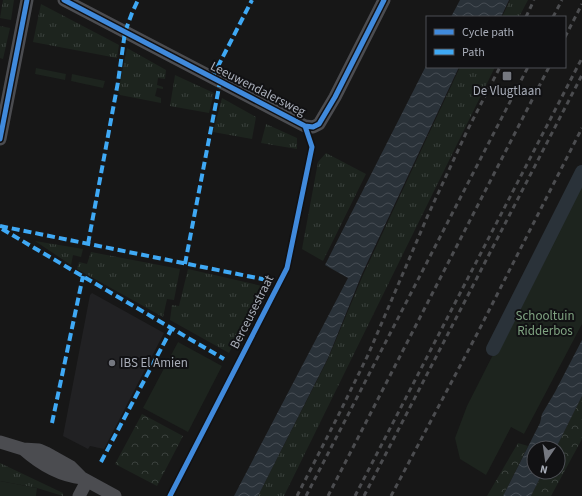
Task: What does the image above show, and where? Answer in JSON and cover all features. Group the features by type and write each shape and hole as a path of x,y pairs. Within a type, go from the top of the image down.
{"street":[{"path":"0,139 27,0"},
{"name":"Leeuwendalersweg","path":"64,0 304,126 313,127 319,124 384,0"},
{"path":"0,442 23,449 39,450 46,453 70,467 85,480 116,496"},
{"path":"79,496 85,480"}],"shaded area":[{"name":"IBS El Amien","path":"92,293 164,333 104,449 90,446 88,449 63,436 90,295"}],"green space":[{"path":"3,0 14,0 11,20 0,18"},
{"path":"510,0 528,0 520,16 502,16"},
{"path":"41,4 119,45 117,58 33,42"},
{"path":"0,26 10,28 3,59 0,58"},
{"path":"127,48 166,70 165,79 158,78 157,85 163,87 163,89 157,88 155,96 161,98 161,103 120,95 118,92"},
{"path":"36,68 66,74 65,80 35,74"},
{"path":"460,68 495,68 284,496 258,496 328,359 363,275"},
{"path":"72,74 105,81 103,88 71,81"},
{"path":"175,75 214,93 209,113 170,106"},
{"path":"222,98 256,117 252,139 213,132"},
{"path":"266,124 297,138 297,149 261,143"},
{"path":"326,153 366,174 323,261 302,249 318,162"},
{"name":"Schooltuin Ridderbos","path":"582,179 582,324 524,434 511,427 486,475 460,459 455,438 467,406"},
{"path":"35,241 83,249 81,257 73,255 71,265"},
{"path":"91,252 180,269 174,300 167,299 163,317 77,269 79,262 87,264"},
{"path":"188,269 262,286 229,353 170,320 172,305 179,306"},
{"path":"178,342 222,366 188,432 143,408"},
{"path":"582,396 582,439 566,468 566,440 560,440"},
{"path":"142,414 183,436 157,486 115,464"},
{"path":"518,443 526,445 526,450 503,496 487,496"},
{"path":"0,463 63,493 63,496 37,488 0,481"},
{"path":"539,480 560,480 551,496 531,496"},
{"path":"0,481 37,488 36,496 0,496"}],"water":[{"path":"460,0 509,0 501,16 452,16"},
{"path":"426,66 426,68 459,68 362,274 328,358 258,496 234,496 348,278 325,265"},
{"path":"582,340 582,396 560,440 531,440 540,423 542,414"},
{"path":"526,451 526,480 539,480 531,496 503,496"}],"waterway":[{"path":"493,349 582,172"}],"railway":[{"path":"526,16 534,0"},
{"path":"554,16 562,0"},
{"path":"566,35 582,4"},
{"path":"355,496 582,58"},
{"path":"297,496 368,355 428,215 467,131 499,68"},
{"path":"306,496 527,68"},
{"path":"328,496 548,68"},
{"path":"364,496 582,75"},
{"path":"391,496 477,334 582,128"}],"marked path":[{"path":"88,244 118,82 125,32 138,0"},
{"path":"212,78 252,0"},
{"path":"185,264 220,82"},
{"path":"0,226 267,280"},
{"path":"2,229 224,359"},
{"path":"52,423 83,276"},
{"path":"101,462 172,328"}],"cycle path":[{"path":"0,139 27,0"},
{"path":"64,0 305,126 313,127 319,124 335,97 384,0"},
{"name":"Berceusestraat","path":"170,496 287,268 312,147 305,126"}],"place":[{"name":"De Vlugtlaan","path":"507,76"},
{"name":"IBS El Amien","path":"112,363"}]}
